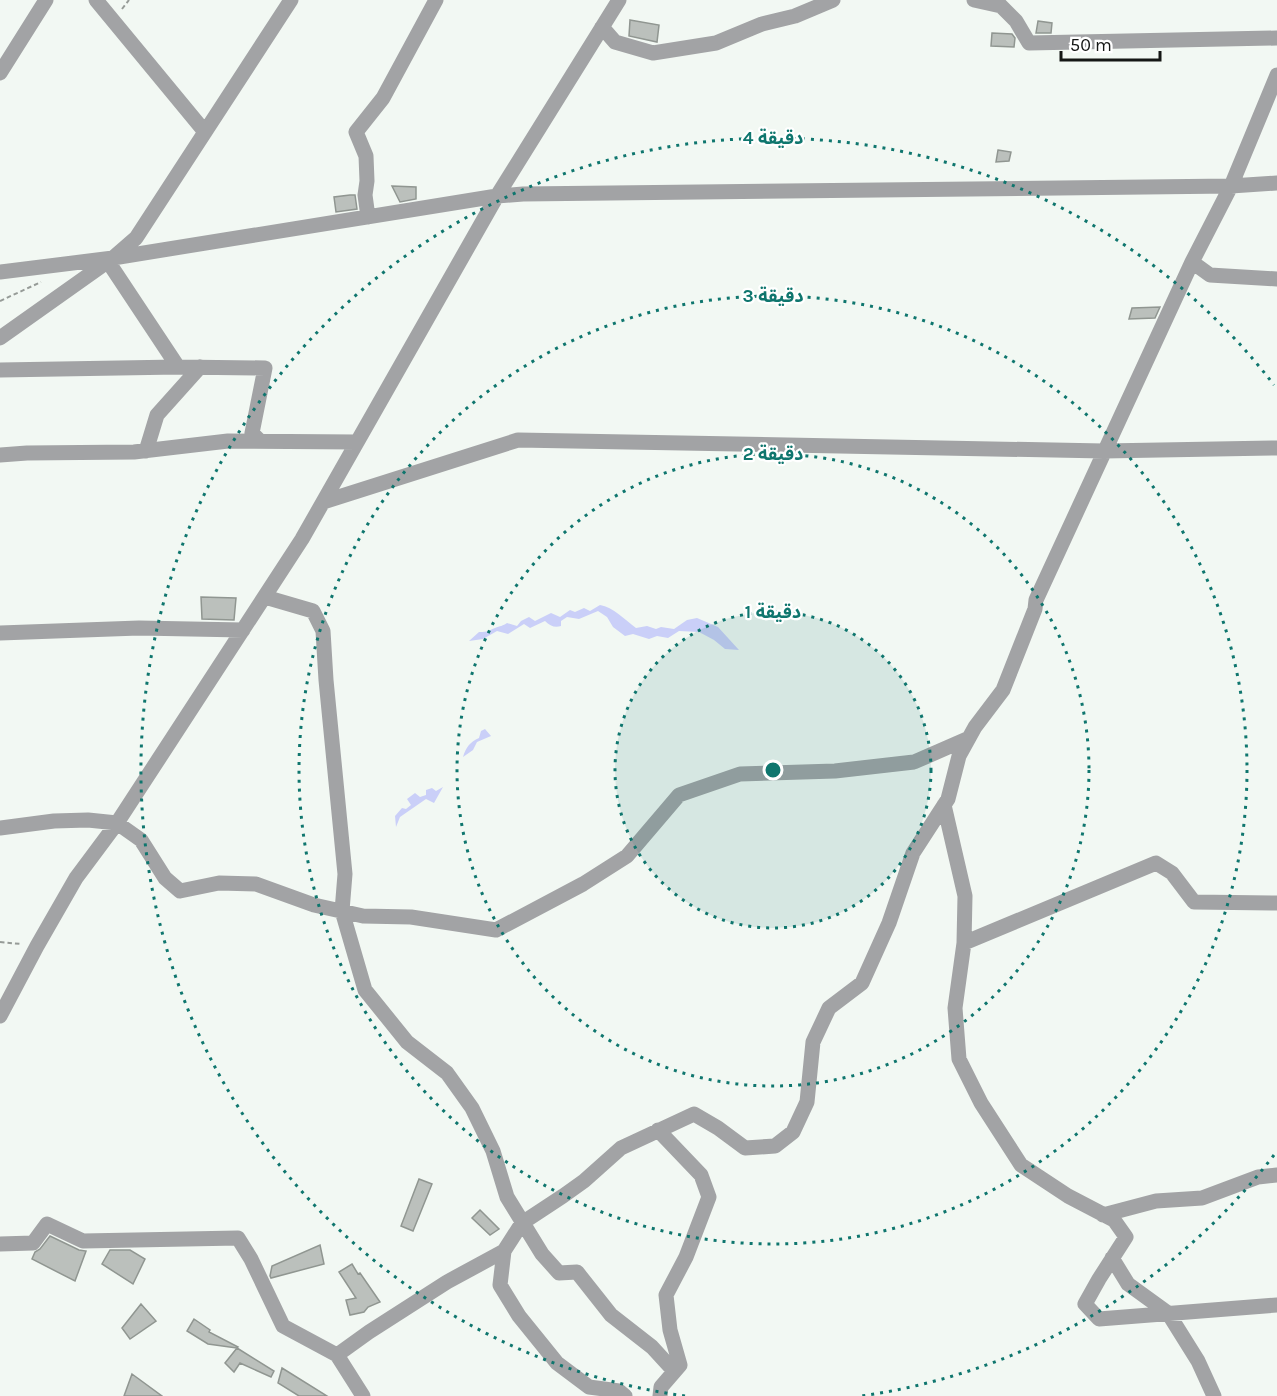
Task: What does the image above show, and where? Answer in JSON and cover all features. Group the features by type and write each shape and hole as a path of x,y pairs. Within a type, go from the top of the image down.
{"street":[{"path":"0,73 46,0"},
{"path":"96,0 205,132"},
{"path":"0,338 113,258 136,238 291,0"},
{"path":"368,217 365,195 366,156 356,132 383,98 436,0"},
{"path":"0,1016 36,946 76,878 117,823 302,539 498,196 619,0"},
{"path":"602,27 615,42 653,53 716,43 762,24 795,16 832,0"},
{"path":"974,0 1001,6 1016,21 1029,43 1277,38"},
{"path":"625,1396 619,1391 588,1387 557,1363 519,1316 500,1285 504,1251 522,1223 584,1181 621,1148 694,1114 745,1148 775,1146 794,1132 807,1102 813,1042 829,1008 862,983 889,923 913,853 948,799 959,756 975,727 1003,690 1035,609 1036,600 1192,262 1231,186 1277,75"},
{"path":"0,272 113,258 498,196 523,194 1231,186 1277,183"},
{"path":"113,258 111,266 178,367"},
{"path":"1192,262 1210,275 1277,279"},
{"path":"146,451 157,416 200,367"},
{"path":"0,370 265,368 252,433 260,441"},
{"path":"323,502 518,440 1104,451 1277,448"},
{"path":"0,455 134,452 228,441 357,442"},
{"path":"265,597 313,611 323,631 345,874 342,911 365,990 407,1042 447,1073 471,1108 492,1151 507,1197 542,1254 560,1273 577,1272 611,1316 652,1347 674,1371"},
{"path":"0,633 139,628 243,630"},
{"path":"0,828 54,821 88,820 117,823 141,840 165,878 180,891 219,883 256,884 314,905 363,916 411,917 496,930 583,884 627,856 679,795 740,774 835,771 914,762 969,738"},
{"path":"944,805 964,896 964,943 955,1008 959,1059 981,1103 1020,1165 1068,1196 1114,1220 1126,1237 1085,1304 1099,1318 1277,1305"},
{"path":"964,943 1156,863 1172,873 1194,902 1277,903"},
{"path":"658,1130 701,1175 709,1197 686,1257 666,1294 670,1330 680,1365 661,1387 660,1396"},
{"path":"1103,1215 1156,1201 1202,1198 1258,1177 1277,1175"},
{"path":"0,1244 33,1243 47,1224 83,1241 238,1238 251,1259 283,1326 337,1355 363,1396"},
{"path":"337,1355 447,1282 504,1251"},
{"path":"1112,1258 1128,1284 1168,1313 1198,1361 1214,1396"}],"path":[{"path":"0,942 36,946"}],"water":[{"path":"600,605 614,611 636,628 647,626 656,629 661,627 674,629 687,620 697,618 718,627 739,650 725,649 699,632 679,631 668,638 657,636 649,639 633,634 625,636 598,611 579,619 567,617 561,621 559,627 545,621 530,628 524,624 508,634 497,631 483,639 469,641 479,632 488,631 507,623 517,626 529,617 535,621 551,613 560,617 570,610 575,612 584,608 590,611"},
{"path":"485,729 491,736 477,742 473,750 463,757 469,745 479,738 481,731"},
{"path":"443,787 434,803 426,799 400,817 396,827 395,816 402,808 406,809 411,805 407,799 415,793 420,797 426,795 426,790 432,788 436,791"}],"building":[{"path":"630,20 659,25 657,42 629,36"},
{"path":"1038,21 1052,23 1051,33 1036,33"},
{"path":"992,33 1012,34 1015,38 1014,47 991,46"},
{"path":"998,150 1011,152 1009,161 996,162"},
{"path":"392,186 416,187 416,199 400,202"},
{"path":"355,195 357,209 336,212 334,197"},
{"path":"1160,307 1155,318 1129,319 1132,308"},
{"path":"201,597 236,598 234,620 202,619"},
{"path":"419,1179 432,1184 413,1231 401,1226"},
{"path":"480,1210 499,1229 490,1235 472,1218"},
{"path":"50,1236 86,1251 75,1281 32,1259 35,1252"},
{"path":"320,1245 324,1264 271,1278 272,1266"},
{"path":"110,1250 130,1250 145,1259 133,1284 102,1264"},
{"path":"352,1264 380,1302 368,1307 364,1312 350,1315 346,1300 356,1298 339,1272"},
{"path":"141,1304 156,1321 130,1339 122,1328"},
{"path":"194,1319 210,1330 209,1332 238,1347 208,1344 187,1331"},
{"path":"237,1348 274,1371 271,1377 240,1363 234,1372 225,1363"},
{"path":"282,1368 327,1396 299,1396 278,1383"},
{"path":"132,1374 162,1396 124,1396"}]}
